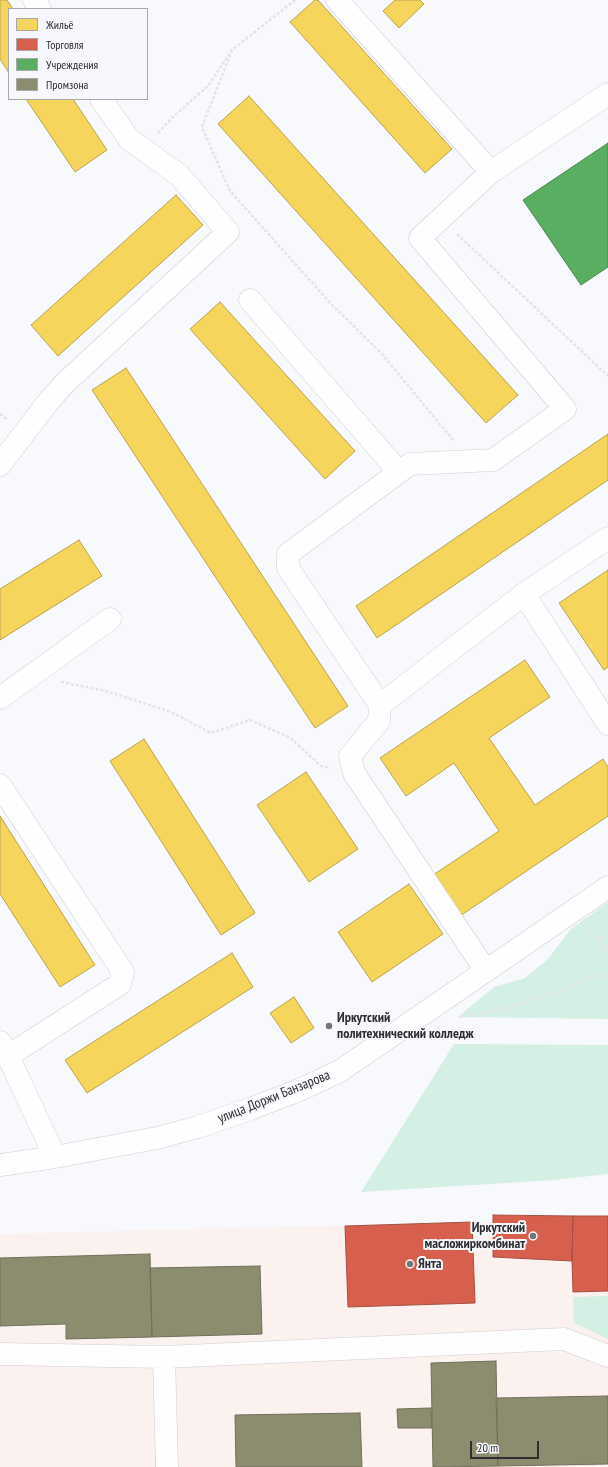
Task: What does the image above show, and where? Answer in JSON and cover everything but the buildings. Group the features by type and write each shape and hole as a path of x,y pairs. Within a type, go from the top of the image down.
{"street":[{"path":"337,0 491,172"},
{"path":"486,971 354,773 350,756 379,720 380,705 288,568 288,554 410,464 493,460 565,409 420,238 491,172 608,94"},
{"path":"0,465 48,402 66,383 228,232 179,175 129,139 102,100"},
{"path":"250,300 399,472"},
{"path":"380,705 524,594 608,538"},
{"path":"524,594 605,715"},
{"path":"0,698 110,619"},
{"path":"0,785 123,972 120,984 4,1049 55,1157"},
{"name":"улица Доржи Банзарова","path":"0,1165 55,1157 157,1138 228,1117 297,1091 340,1071 608,887"},
{"path":"0,1354 164,1357 564,1339 608,1356"},
{"path":"164,1357 168,1467"}],"path":[{"path":"143,149 175,114 208,86 232,50 294,0"},
{"path":"232,50 202,127 230,191 333,306 382,354 472,461"},
{"path":"440,218 608,376"},
{"path":"31,676 106,691 171,712 211,733 250,720 289,737 321,766 354,773"},
{"path":"587,927 608,954"},
{"path":"596,939 608,936"},
{"path":"458,1017 507,1008 591,977 608,975"}],"shaded area":[{"path":"573,1216 608,1216 608,1467 0,1467 0,1234 472,1222"}],"green space":[{"path":"608,902 608,1019 458,1017 494,987 525,978 548,959 571,929"},
{"path":"454,1044 608,1045 608,1174 554,1180 361,1192"},
{"path":"608,1296 608,1339 574,1323 573,1297"}],"place":[{"name":"Иркутский политехнический колледж","path":"329,1026"},
{"name":"Иркутский масложиркомбинат","path":"533,1236"},
{"name":"Янта","path":"410,1264"}]}
